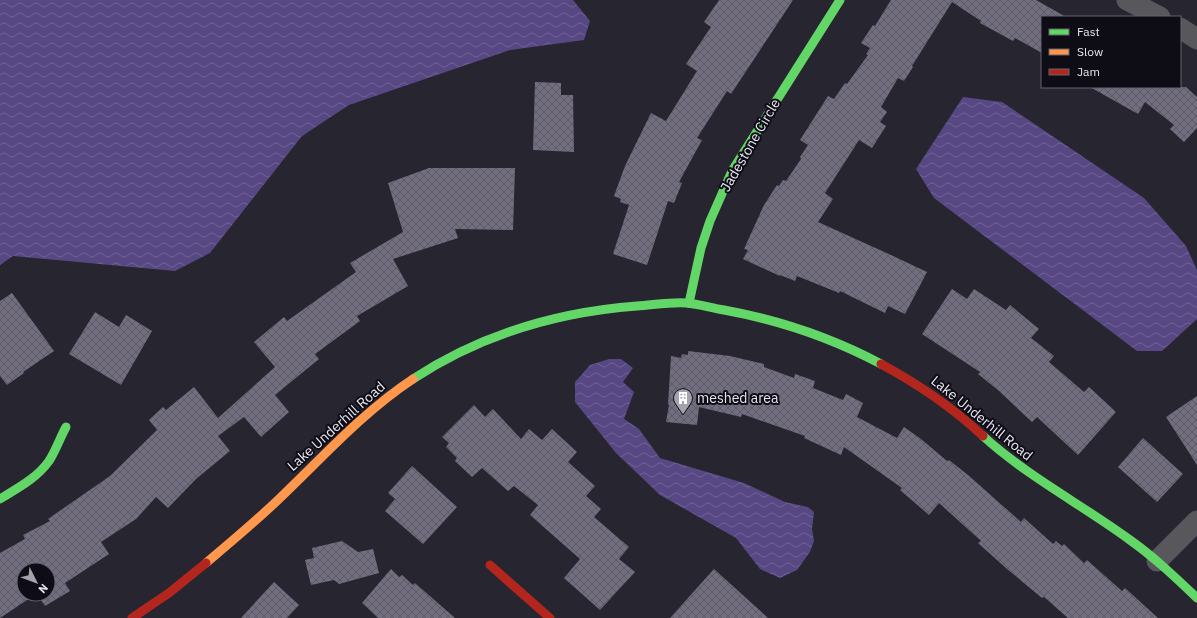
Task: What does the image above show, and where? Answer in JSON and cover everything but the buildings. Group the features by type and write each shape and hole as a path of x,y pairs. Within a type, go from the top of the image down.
{"street":[{"name":"Jadestone Circle","path":"689,303 707,228 732,172 840,0"},
{"path":"1127,0 1158,16"},
{"path":"1181,29 1197,39"},
{"name":"Lake Underhill Road","path":"132,618 153,613 196,571 259,517 333,444 376,406 424,371 450,356 505,332 569,314 629,306 689,303 752,316 805,330 832,340 917,384 945,403 1024,470 1130,540 1157,561 1197,598"},
{"path":"0,499 35,476 44,468 50,460 66,428"},
{"path":"1157,561 1197,521"},
{"path":"490,565 550,618"}],"water":[{"path":"0,0 573,0 590,21 584,40 510,50 349,105 302,136 210,253 175,271 13,256 0,265"},
{"path":"963,97 1002,102 1144,198 1186,246 1197,270 1197,319 1162,351 1137,351 934,198 916,169"},
{"path":"609,359 621,359 633,368 623,382 634,392 624,419 639,429 660,458 744,483 785,502 808,507 814,512 812,529 814,541 810,552 797,570 780,578 760,569 736,538 660,495 616,453 575,402 575,382 590,365"}],"traffic: fast":[{"path":"689,303 701,248 710,221 732,171 840,0"},
{"path":"413,379 439,363 465,350 520,328 549,320 607,309 674,303 700,305 765,319 824,338 881,364"},
{"path":"0,499 39,473 49,461 66,427"},
{"path":"983,436 1000,451 1036,477 1139,547 1197,598"}],"traffic: slow":[{"path":"206,563 270,507 360,420 413,379"}],"traffic: jam":[{"path":"881,364 934,397 959,415 983,436"},
{"path":"132,618 169,593 206,563"},
{"path":"490,565 550,618"}],"place":[{"name":"meshed area","path":"683,415"}]}
